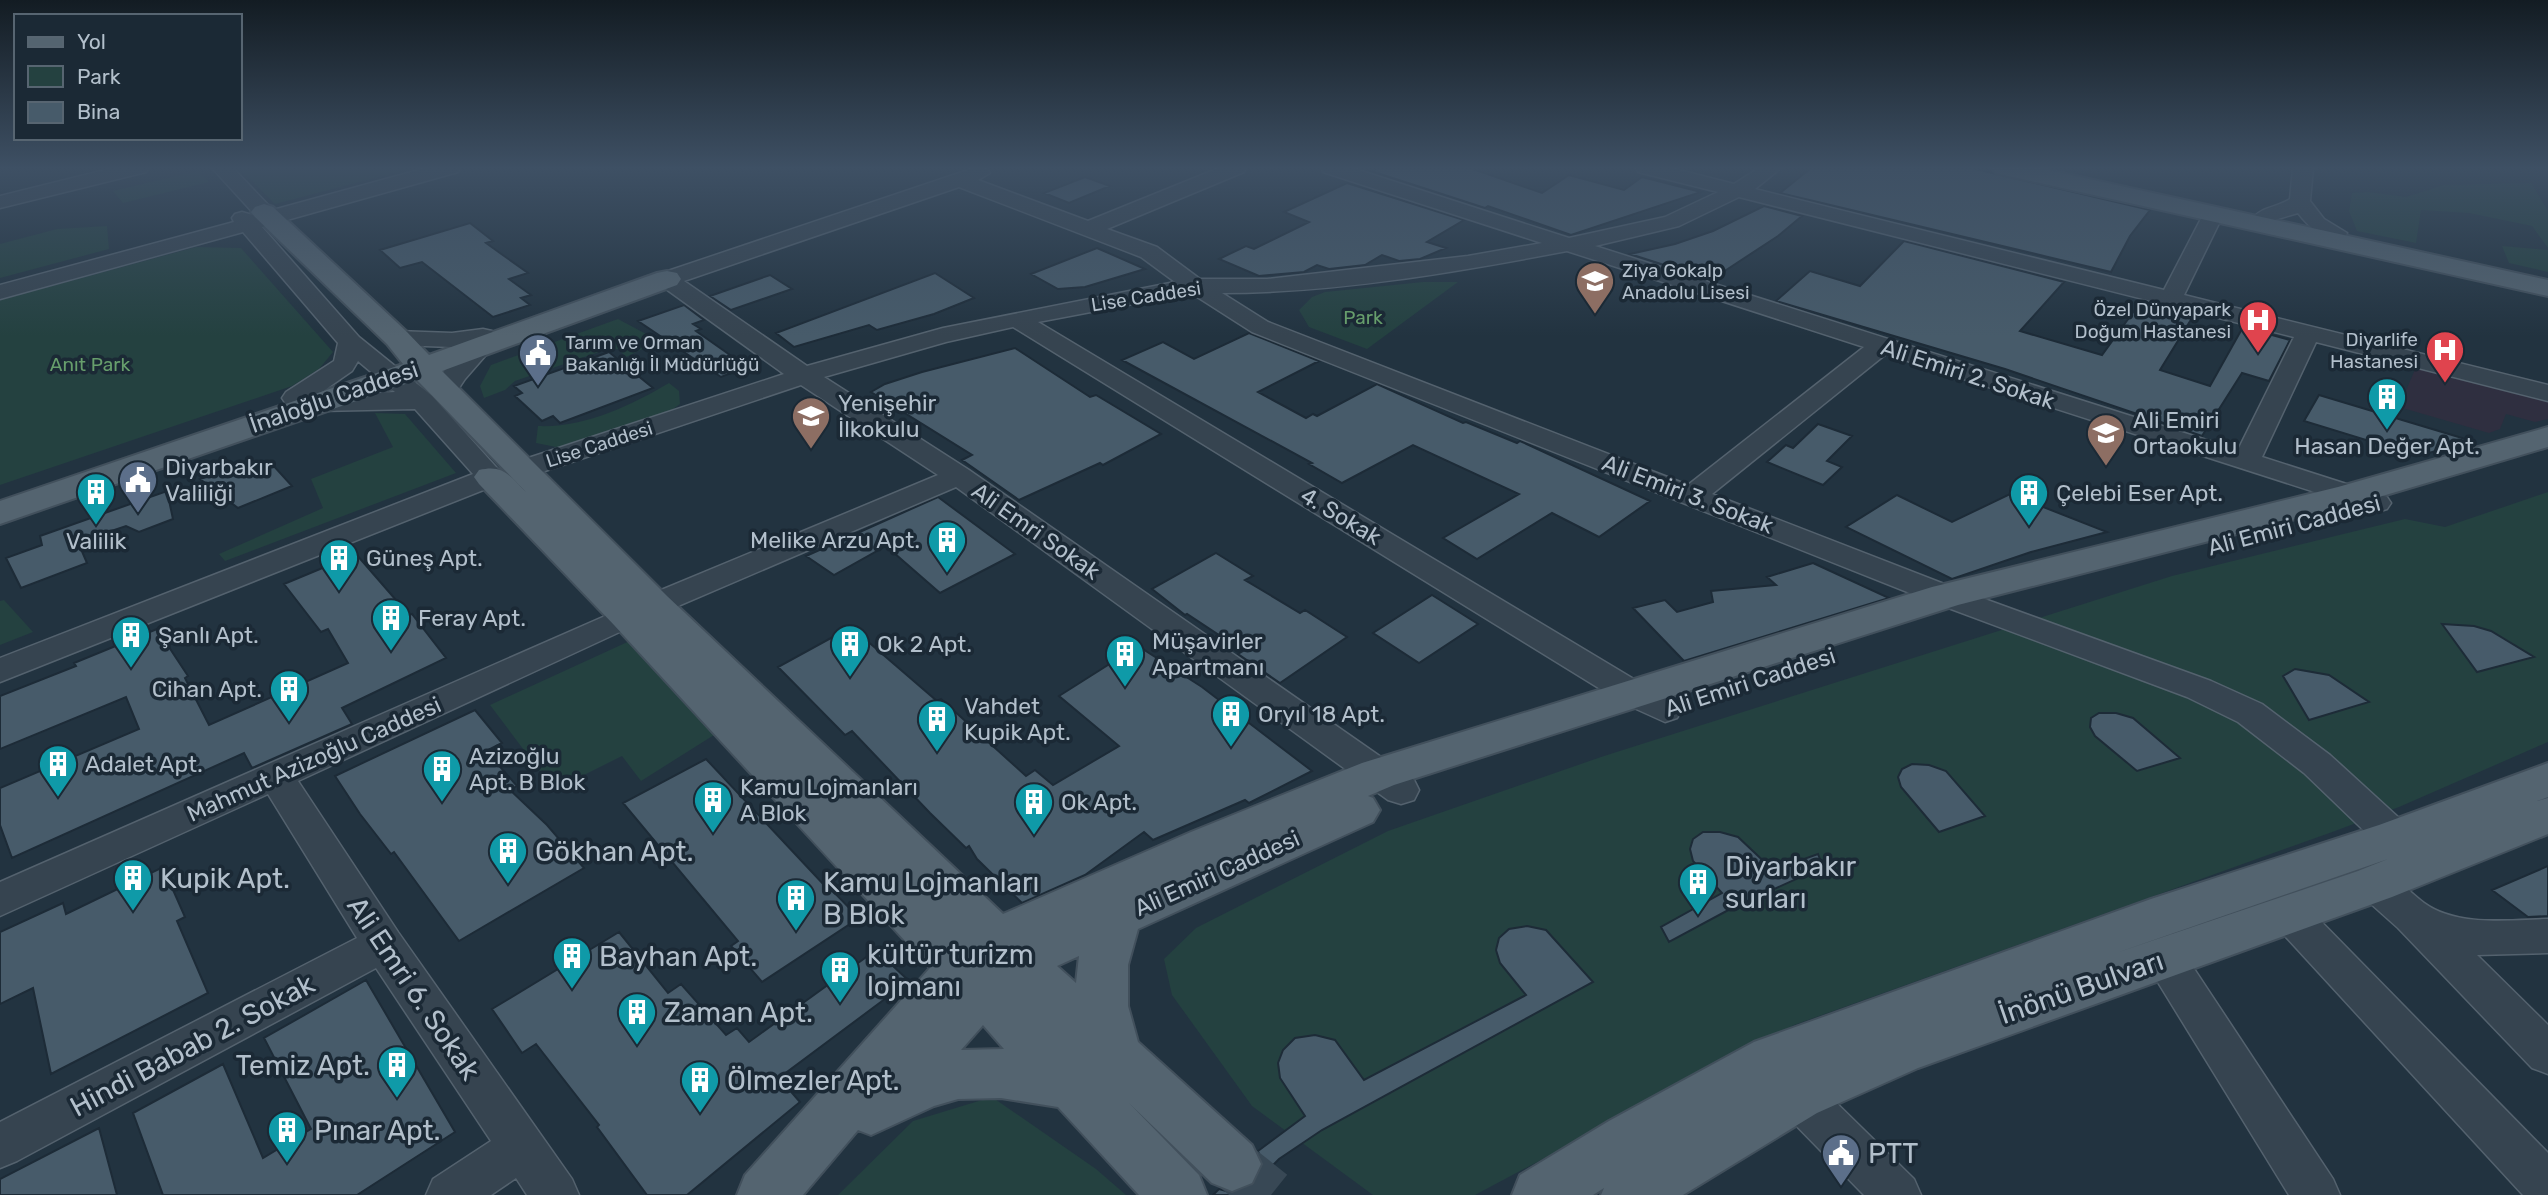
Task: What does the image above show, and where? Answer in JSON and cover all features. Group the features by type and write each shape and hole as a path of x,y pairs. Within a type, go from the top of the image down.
{"main road":[{"path":"259,224 411,371 640,611 1094,1070 1178,1195"},
{"path":"2262,224 2548,288"},
{"path":"2294,224 2548,279"},
{"name":"İnaloğlu Caddesi","path":"0,513 306,401 411,371 481,342 667,279"},
{"path":"0,497 306,401"},
{"path":"766,1195 990,964 1208,845 1390,782 1964,602 2364,499 2548,437"},
{"name":"Ali Emiri Caddesi","path":"2364,499 2548,452"},
{"path":"1541,1195 1629,1140 1773,1059 2168,913 2396,838 2548,779"},
{"name":"Ali Emiri Caddesi","path":"990,964 1116,918 1390,782"},
{"name":"İnönü Bulvarı","path":"1630,1195 1797,1095 1899,1051 2288,913 2394,900 2548,815"},
{"path":"1094,1070 1102,1006 1102,965 1116,918"},
{"path":"791,1195 862,1119 990,964"},
{"path":"862,1119 916,1085 957,1072 1094,1070 1232,1164"}],"street":[{"path":"0,292 255,224"},
{"path":"0,283 255,224"},
{"path":"259,224 350,342 411,371"},
{"path":"667,279 830,224"},
{"name":"Ali Emiri 3. Sokak","path":"1074,224 1149,252 1195,286 1260,327 1964,602 2199,689 2250,713 2317,764 2396,838"},
{"path":"1088,229 1100,224"},
{"name":"Ali Emiri 2. Sokak","path":"1497,224 2364,499"},
{"name":"Lise Caddesi","path":"0,671 507,473 804,376 943,335 1130,296 1195,286 1267,286 1468,263 1663,224"},
{"path":"1868,224 2548,393"},
{"path":"2171,299 2209,224"},
{"path":"2318,224 2336,233"},
{"name":"Ali Emri Sokak","path":"667,279 804,376 958,475 1390,782"},
{"path":"1260,327 1267,286"},
{"name":"4. Sokak","path":"1018,320 1650,702"},
{"path":"2246,462 2308,334"},
{"path":"306,401 343,366 348,358 350,342"},
{"path":"1692,496 1880,346"},
{"name":"Mahmut Azizoğlu Caddesi","path":"0,900 640,611 958,475"},
{"name":"Ali Emri 6. Sokak","path":"276,777 383,944 555,1195"},
{"path":"2394,900 2472,938 2548,936"},
{"path":"2394,900 2548,1054"},
{"path":"2288,913 2548,1187"},
{"name":"Hindi Babab 2. Sokak","path":"0,1146 383,944"},
{"path":"2164,958 2316,1195"},
{"path":"1797,1095 1897,1195"},
{"path":"450,1195 521,1148"}],"shaded area":[{"name":"Diyarlife Hastanesi","path":"2416,367 2548,402 2548,419 2535,422 2506,414 2500,429 2489,433 2399,407"}],"green space":[{"path":"2354,224 2419,224 2416,243 2357,231"},
{"path":"2521,224 2548,224 2548,248 2532,226"},
{"path":"107,226 109,249 0,278 0,244 57,229"},
{"path":"2502,246 2548,250 2548,272 2509,263"},
{"name":"Anıt Park","path":"196,247 241,248 333,352 319,369 292,386 0,485 0,300"},
{"name":"Park","path":"1423,282 1458,282 1367,349 1309,327 1299,310 1312,297 1325,292"},
{"path":"618,319 648,335 651,345 626,357 618,349 605,350 515,381 505,390 484,398 480,386 491,365"},
{"path":"669,383 679,391 680,404 658,420 561,448 536,443 538,426 572,423 606,414"},
{"path":"375,413 405,414 456,473 225,561 219,554 323,508 311,479 393,447"},
{"path":"2548,492 2548,742 2399,807 1794,1025 1475,1195 1373,1195 1252,1106 1172,995 1164,959 1196,928 1388,831 1604,756 2172,576 2405,519 2445,527"},
{"path":"4,600 33,632 0,645 0,601"},
{"path":"634,639 714,735 641,781 622,756 554,790 490,705"},
{"path":"992,1097 1096,1169 1126,1195 838,1195 913,1121"}],"building":[{"path":"471,224 493,241 486,243 528,273 509,279 531,295 521,298 530,305 493,317 422,262 400,268 380,250"},
{"path":"1305,224 1458,224 1427,242 1446,248 1420,259 1399,261 1382,255 1365,265 1329,269 1317,265 1304,272 1259,276 1219,259 1246,246 1254,249"},
{"path":"1539,224 1605,224 1571,235"},
{"path":"1728,224 1793,224 1711,280 1630,254 1675,244"},
{"path":"1909,224 2139,224 2111,272"},
{"path":"1904,241 2064,282 2020,331 2102,355 2139,304 2192,318 2160,370 2210,386 2243,327 2290,340 2269,381 2242,373 2202,436 2005,369 1776,301 1810,271 1860,286"},
{"path":"1097,248 1145,269 1085,287 1058,289 1031,274"},
{"path":"935,273 974,298 934,314 877,330 869,325 794,347 776,333"},
{"path":"770,275 792,289 731,310 710,296"},
{"path":"684,305 704,320 693,324 701,329 696,331 747,367 721,377 638,321"},
{"path":"1249,333 1319,361 1258,392 1306,418 1313,414 1317,416 1377,384 1463,423 1517,443 1520,441 1650,501 1599,537 1552,513 1477,559 1443,538 1519,494 1413,445 1342,483 1309,464 1312,463 1122,360 1163,342 1194,359"},
{"path":"1015,348 1090,397 1096,395 1161,434 1103,465 1100,463 1019,500 962,460 972,455 871,392 885,384 922,372"},
{"name":"Tarım ve Orman Bakanlığı İl Müdürlüğü","path":"609,352 653,388 560,423 553,416 542,421 515,396 522,393 514,386"},
{"name":"Hasan Değer Apt.","path":"2319,395 2472,441 2418,456 2304,421"},
{"path":"1818,424 1852,436 1827,461 1842,467 1823,485 1767,462 1786,445 1793,448"},
{"path":"272,464 292,486 238,508 200,479 234,467 242,474"},
{"name":"Valilik","path":"167,491 173,519 139,532 126,526 78,542 87,563 21,588 6,558 42,545 40,536"},
{"path":"2010,494 2107,532 2031,552 1952,579 1846,527 1897,495 1952,522"},
{"path":"938,497 1015,554 940,593 886,546 834,575 806,556"},
{"path":"1216,553 1253,576 1245,580 1300,613 1305,610 1347,637 1280,683 1238,654 1243,651 1185,615 1152,589"},
{"path":"356,554 409,615 412,614 446,658 342,708 352,724 252,768 244,753 12,858 0,825 0,788 139,729 126,697 0,749 0,696 76,666 74,663 157,629 188,676 185,678 209,725 348,663 328,629 321,632 284,584"},
{"path":"1813,563 1889,598 1684,661 1633,608 1665,600 1677,612 1713,602 1711,591 1776,585 1767,577"},
{"path":"1432,595 1478,624 1419,663 1373,633"},
{"path":"2442,624 2474,626 2491,631 2534,657 2477,672"},
{"path":"851,627 937,701 941,699 1026,776 1035,770 1053,785 1119,746 1059,696 1138,646 1202,687 1312,771 1249,803 1245,800 1153,840 1144,832 1085,875 1022,903 977,859 969,846 966,848 930,813 852,731 845,735 778,667"},
{"path":"2295,669 2329,675 2369,702 2309,720 2283,676"},
{"path":"475,710 502,743 486,751 517,786 510,790 547,825 584,868 459,941 394,852 391,854 360,814 335,776"},
{"path":"2099,713 2116,713 2133,718 2180,758 2137,771 2095,736 2090,727 2091,718"},
{"name":"Kamu Lojmanları A Blok","path":"706,759 825,886 859,918 762,982 731,946 738,941 623,803"},
{"path":"1912,764 1929,765 1946,771 1985,816 1939,832 1901,787 1898,777 1902,769"},
{"path":"1703,832 1720,832 1738,837 1773,870 1818,854 1823,867 1734,907 1669,942 1661,927 1722,893 1693,861 1690,849 1693,839"},
{"path":"2548,866 2548,916 2528,917 2492,890"},
{"path":"163,867 185,917 177,921 208,993 51,1074 33,988 0,1004 0,932 63,903 66,914"},
{"path":"1527,926 1546,930 1593,982 1322,1130 1279,1159 1244,1195 1213,1195 1219,1189 1233,1193 1253,1185 1263,1165 1258,1151 1305,1116 1280,1078 1278,1063 1283,1050 1295,1038 1315,1035 1335,1040 1364,1080 1526,995 1500,963 1496,950 1499,938 1509,929"},
{"path":"619,932 668,993 681,984 726,1035 737,1028 749,1042 876,950 909,981 779,1078 800,1102 687,1195 647,1195 597,1127 599,1125 536,1044 522,1053 492,1009"},
{"path":"366,980 455,1132 357,1195 163,1195 133,1113 223,1064 263,1158 311,1129 264,1038"},
{"path":"99,1128 117,1195 0,1195 0,1179"}],"tunnel":[{"path":"1232,1164 1271,1195"}],"place":[{"name":"Ziya Gokalp Anadolu Lisesi","path":"1595,315"},
{"name":"Özel Dünyapark Doğum Hastanesi","path":"2258,354"},
{"name":"Diyarlife Hastanesi","path":"2445,384"},
{"name":"Tarım ve Orman Bakanlığı İl Müdürlüğü","path":"538,387"},
{"name":"Hasan Değer Apt.","path":"2387,431"},
{"name":"Yenişehir İlkokulu","path":"811,450"},
{"name":"Ali Emiri Ortaokulu","path":"2106,467"},
{"name":"Diyarbakır Valiliği","path":"138,514"},
{"name":"Valilik","path":"96,526"},
{"name":"Çelebi Eser Apt.","path":"2029,527"},
{"name":"Melike Arzu Apt.","path":"947,574"},
{"name":"Güneş Apt.","path":"339,592"},
{"name":"Feray Apt.","path":"391,652"},
{"name":"Şanlı Apt.","path":"131,669"},
{"name":"Ok 2 Apt.","path":"850,678"},
{"name":"Müşavirler Apartmanı","path":"1125,688"},
{"name":"Cihan Apt.","path":"289,723"},
{"name":"Oryıl 18 Apt.","path":"1231,748"},
{"name":"Vahdet Kupik Apt.","path":"937,753"},
{"name":"Adalet Apt.","path":"58,798"},
{"name":"Azizoğlu Apt. B Blok","path":"442,803"},
{"name":"Kamu Lojmanları A Blok","path":"713,834"},
{"name":"Ok Apt.","path":"1034,836"},
{"name":"Gökhan Apt.","path":"508,885"},
{"name":"Kupik Apt.","path":"133,912"},
{"name":"Diyarbakır surları","path":"1698,916"},
{"name":"Kamu Lojmanları B Blok","path":"796,932"},
{"name":"Bayhan Apt.","path":"572,990"},
{"name":"kültür turizm lojmanı","path":"840,1004"},
{"name":"Zaman Apt.","path":"637,1046"},
{"name":"Temiz Apt.","path":"397,1099"},
{"name":"Ölmezler Apt.","path":"700,1114"},
{"name":"Pınar Apt.","path":"287,1164"},
{"name":"PTT","path":"1841,1187"}]}
